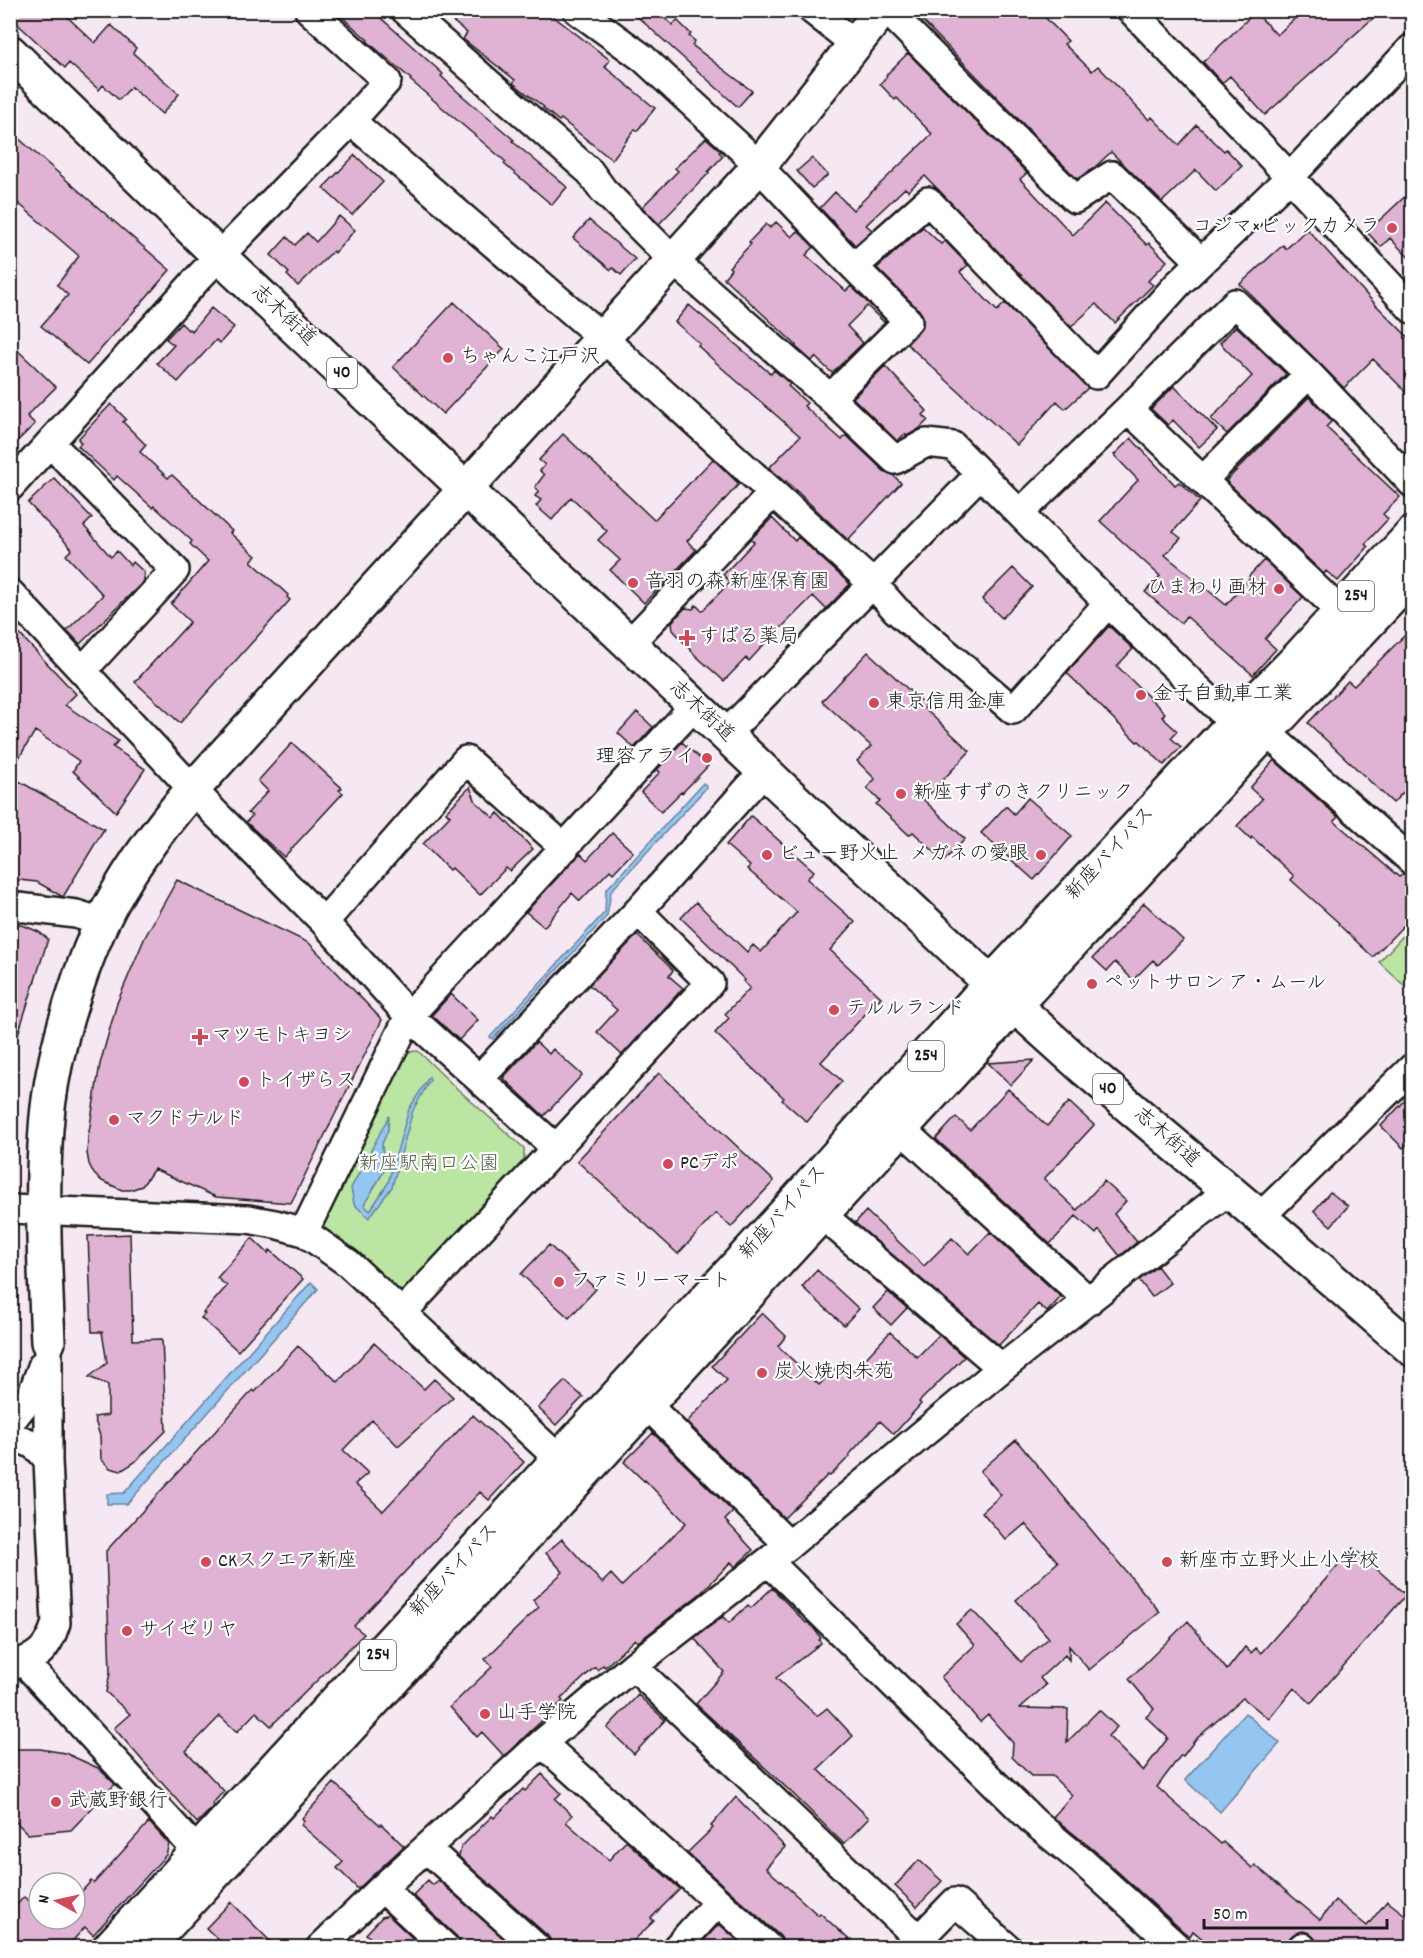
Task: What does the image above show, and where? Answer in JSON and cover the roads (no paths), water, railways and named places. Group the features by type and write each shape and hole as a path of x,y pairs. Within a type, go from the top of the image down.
{"main road":[{"path":"48,1342 26,1209 46,1127 54,1067 72,999 102,922 124,883 193,789 759,166 884,10"},
{"name":"志木街道","path":"10,52 219,256 1015,1006 1228,1191 1410,1341"},
{"name":"新座バイパス","path":"109,1947 780,1219 991,983 1413,534"},
{"name":"新座バイパス","path":"146,1947 1266,732 1409,586"}],"street":[{"path":"10,487 219,256 387,81 309,10"},
{"path":"405,10 590,172 603,190 674,261 830,398 895,460 926,443 953,446 1108,603 1234,723"},
{"path":"577,10 643,58 759,166 908,321 830,398"},
{"path":"812,10 856,45"},
{"path":"884,10 1075,199 1112,175 1201,262"},
{"path":"1131,10 1413,309"},
{"path":"854,267 928,201 1096,375 1178,284 1290,177 1413,48"},
{"path":"351,121 604,339 872,583 896,610 1013,710 1108,603"},
{"path":"1020,513 1235,303 1309,374 1413,483"},
{"path":"1203,480 1309,374"},
{"path":"1128,409 1341,612"},
{"path":"50,443 175,570 83,670"},
{"path":"725,735 980,474"},
{"path":"629,644 773,493"},
{"path":"10,592 193,789 324,922 409,1016 557,1149"},
{"path":"304,1232 409,1016 695,705"},
{"path":"1266,732 1413,861"},
{"path":"324,922 466,760 565,848"},
{"path":"479,1079 638,911 764,771"},
{"path":"10,906 76,914 102,922"},
{"path":"402,1313 710,983 638,911"},
{"path":"1260,1217 1413,1068"},
{"path":"901,1129 1089,1301"},
{"path":"320,1947 542,1743 633,1666 779,1554 1002,1368 1228,1191"},
{"path":"26,1209 248,1219 304,1232 348,1263 559,1460"},
{"path":"822,1215 1002,1368"},
{"path":"10,1422 31,1396 41,1373 48,1342"},
{"path":"48,1342 48,1461 56,1623 51,1639 40,1653 17,1663 197,1851"},
{"path":"646,1405 779,1554 1034,1822 1084,1863 1178,1947"},
{"path":"10,1437 28,1441 41,1450 48,1461"},
{"path":"633,1666 919,1939 955,1902 1008,1947"},
{"path":"542,1743 769,1947"},
{"path":"427,1849 537,1947"},
{"path":"382,1888 446,1947"},
{"path":"676,1947 718,1902"}],"water":[{"path":"703,783 707,787 611,891 607,916 493,1039 490,1037 605,912 606,890"},
{"path":"429,1077 430,1080 413,1110 392,1187 369,1218 354,1204 351,1188 389,1116 388,1130 382,1144 384,1171 364,1205 370,1211 388,1183 409,1109"},
{"path":"311,1282 318,1289 127,1504 107,1504 107,1494 124,1493"},
{"path":"1245,1713 1280,1743 1220,1812 1185,1780"}],"place":[{"name":"コジマ×ビックカメラ","path":"1392,228"},
{"name":"ちゃんこ江戸沢","path":"448,358"},
{"name":"音羽の森 新座保育園","path":"633,583"},
{"name":"ひまわり画材","path":"1279,589"},
{"name":"すばる薬局","path":"687,638"},
{"name":"金子自動車工業","path":"1141,695"},
{"name":"東京信用金庫","path":"874,703"},
{"name":"理容アライ","path":"707,758"},
{"name":"新座すずのきクリニック","path":"901,794"},
{"name":"ビュー野火止","path":"767,855"},
{"name":"メガネの愛眼","path":"1041,855"},
{"name":"ペットサロン ア・ムール","path":"1092,984"},
{"name":"テルルランド","path":"834,1010"},
{"name":"マツモトキヨシ","path":"200,1037"},
{"name":"トイザらス","path":"244,1082"},
{"name":"マクドナルド","path":"114,1120"},
{"name":"PCデポ","path":"668,1164"},
{"name":"ファミリーマート","path":"559,1282"},
{"name":"炭火焼肉朱苑","path":"762,1373"},
{"name":"CKスクエア新座","path":"206,1562"},
{"name":"新座市立野火止小学校","path":"1167,1562"},
{"name":"サイゼリヤ","path":"127,1631"},
{"name":"山手学院","path":"485,1714"},
{"name":"武蔵野銀行","path":"56,1802"}],"park label":[{"name":"新座駅南口公園","path":"429,1165"}]}
